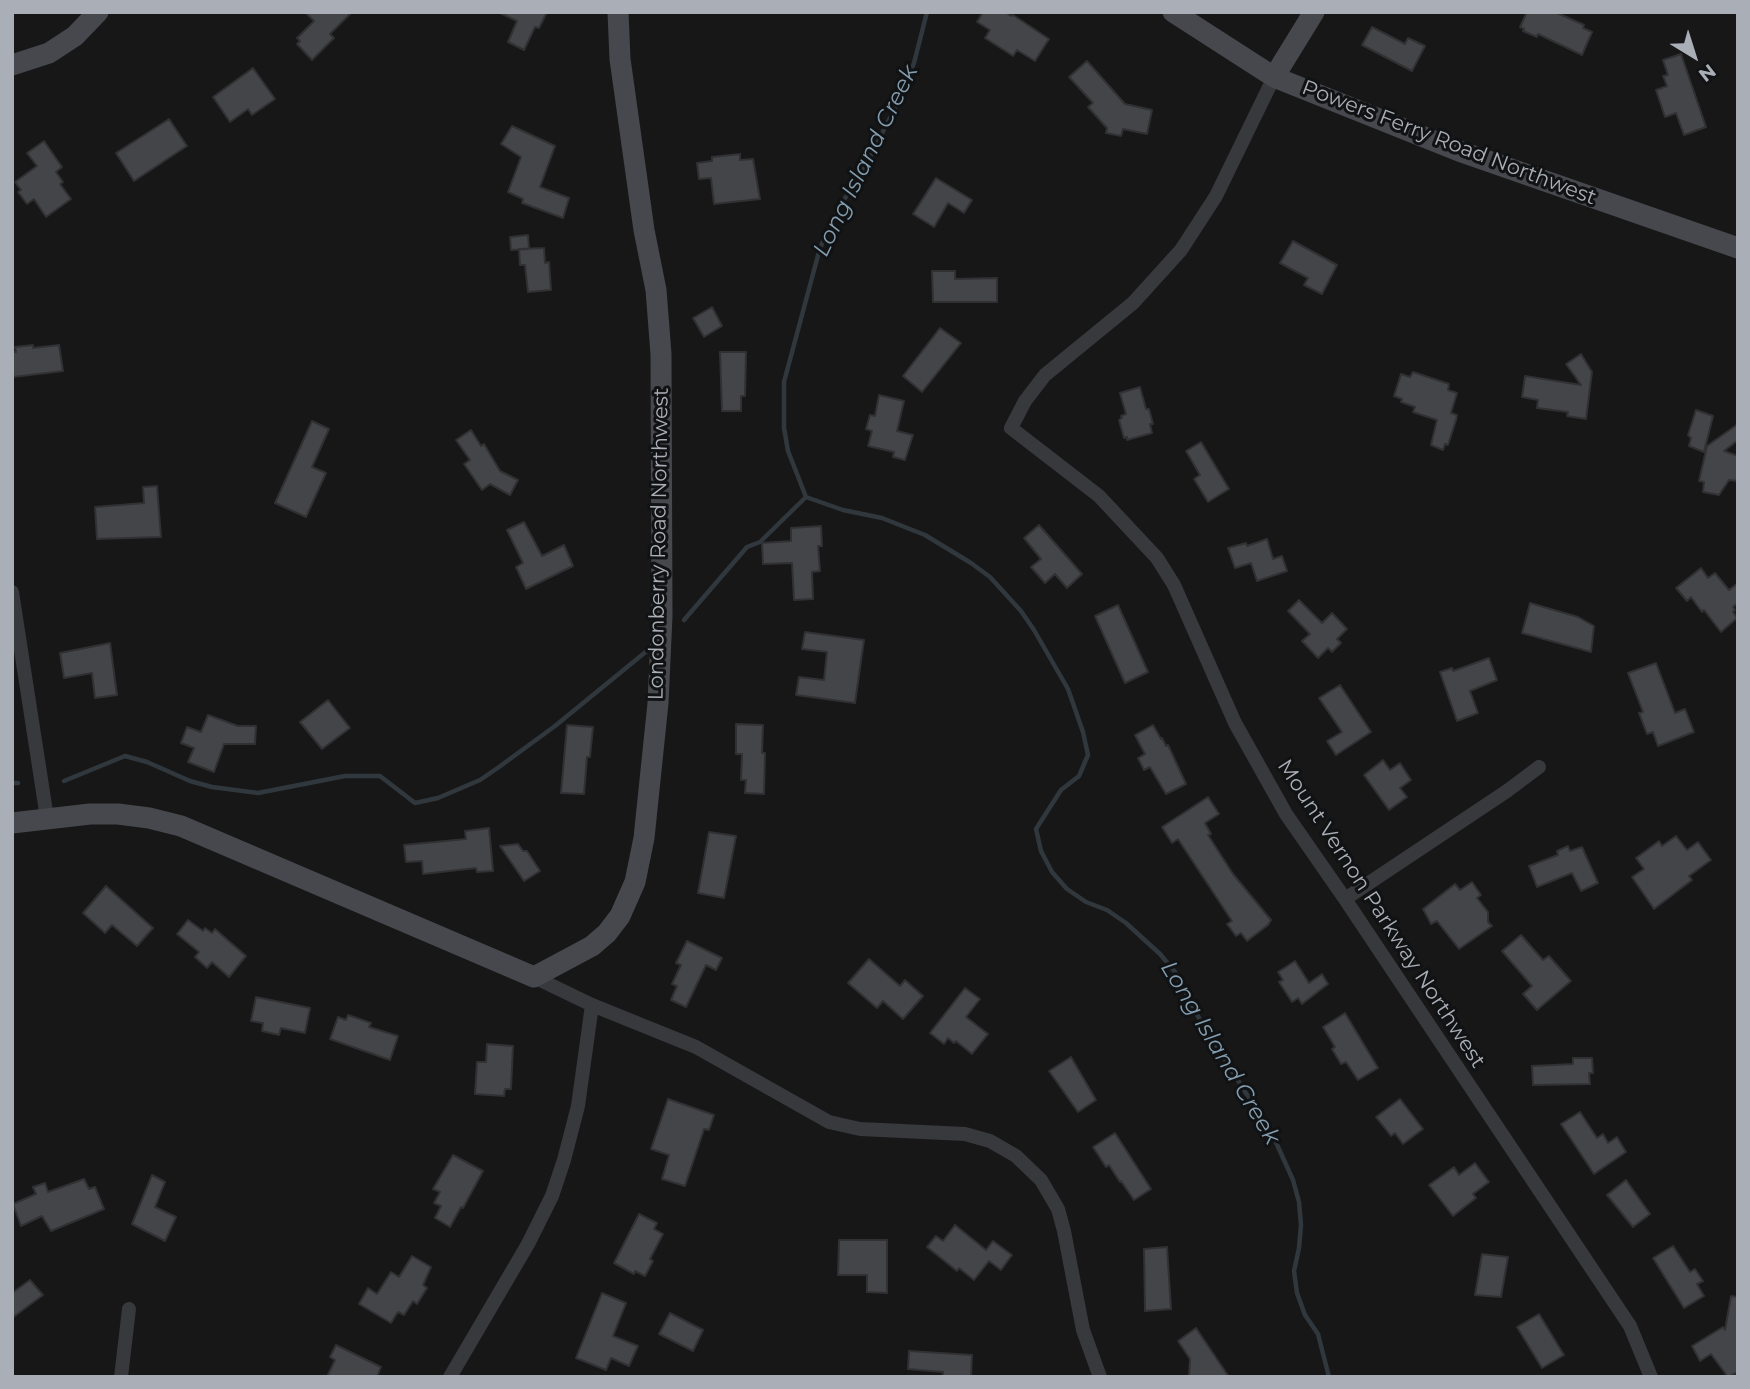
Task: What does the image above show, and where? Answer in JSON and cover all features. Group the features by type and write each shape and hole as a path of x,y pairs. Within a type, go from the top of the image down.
{"street":[{"path":"12,65 49,53 75,36 98,12"},
{"name":"Londonberry Road Northwest","path":"534,977 592,946 612,927 629,899 644,838 658,703 662,616 661,354 656,290 644,230 620,59 618,12"},
{"name":"Powers Ferry Road Northwest","path":"1173,12 1273,77 1459,151 1738,248"},
{"path":"1273,77 1314,12"},
{"name":"Mount Vernon Parkway Northwest","path":"1273,77 1216,196 1181,250 1133,303 1045,375 1025,401 1011,428 1099,496 1157,558 1174,585 1235,723 1286,814 1630,1326 1651,1377"},
{"path":"12,592 47,818"},
{"path":"1345,899 1507,792 1539,767"},
{"path":"12,823 118,814 181,826 534,977 592,1005 696,1047 810,1114 829,1122 860,1129 965,1133 990,1141 1016,1156 1041,1180 1058,1209 1083,1329 1100,1377"},
{"path":"450,1377 528,1244 552,1196 578,1106 592,1005"},
{"path":"121,1377 129,1309"}],"building":[{"path":"305,12 352,12 330,34 334,38 312,60 297,44 300,41 297,38 314,21"},
{"path":"498,12 547,12 539,28 535,27 524,50 508,42 517,21"},
{"path":"983,12 1005,12 1013,15 1049,39 1035,61 1017,50 1013,56 985,38 990,30 977,22"},
{"path":"1527,12 1555,12 1584,25 1583,28 1592,32 1582,55 1538,34 1537,37 1523,31 1520,27"},
{"path":"1372,27 1405,44 1408,38 1425,46 1412,71 1362,45"},
{"path":"1681,54 1706,127 1684,135 1676,113 1665,117 1656,90 1667,86 1663,76 1668,75 1663,60"},
{"path":"1087,61 1125,104 1152,110 1147,134 1123,129 1121,136 1106,133 1107,128 1088,107 1093,103 1069,77"},
{"path":"253,68 275,99 252,115 248,109 230,122 213,97"},
{"path":"169,119 187,146 134,181 116,153"},
{"path":"512,126 555,146 540,187 569,198 563,218 522,203 523,199 508,192 521,157 501,144"},
{"path":"44,141 62,167 56,172 63,182 60,184 71,199 46,217 34,199 27,204 18,192 21,190 15,182 37,166 27,153"},
{"path":"740,154 740,160 753,159 760,199 714,204 711,178 699,179 697,163 712,161 712,157"},
{"path":"936,178 972,200 964,213 948,203 934,227 913,214"},
{"path":"528,235 529,249 511,250 510,237"},
{"path":"1293,241 1337,265 1322,294 1304,285 1308,278 1280,263"},
{"path":"544,248 545,263 549,262 551,290 528,292 525,265 520,265 519,249"},
{"path":"932,271 955,271 955,279 997,278 997,302 933,302"},
{"path":"712,307 722,326 704,337 693,318"},
{"path":"940,328 961,343 922,392 903,376"},
{"path":"33,345 33,348 59,345 63,371 13,377 12,352 16,352 15,347"},
{"path":"720,352 746,352 745,396 741,396 741,411 722,411"},
{"path":"1581,354 1592,372 1586,419 1567,416 1568,412 1537,408 1538,400 1522,397 1525,376 1581,385 1566,364"},
{"path":"1413,372 1449,384 1448,390 1457,393 1451,413 1457,415 1456,420 1448,445 1445,444 1443,450 1431,445 1437,420 1413,412 1415,407 1394,396 1401,374 1410,377"},
{"path":"1140,387 1153,424 1150,424 1152,433 1127,440 1119,420 1126,414 1120,393"},
{"path":"879,395 904,401 897,431 913,435 905,460 893,457 894,452 868,446 872,431 866,429 870,415 875,416"},
{"path":"1696,410 1713,416 1704,452 1689,446 1691,438 1688,435"},
{"path":"312,421 329,429 312,467 326,473 306,517 275,503"},
{"path":"1738,424 1738,440 1724,451 1738,456 1738,481 1729,480 1719,495 1703,492 1704,482 1699,481 1707,446"},
{"path":"471,430 481,446 484,444 500,471 518,480 510,495 490,484 482,490 464,464 470,460 456,440"},
{"path":"1201,442 1229,489 1208,502 1194,479 1200,475 1186,451"},
{"path":"157,486 161,537 97,539 95,507 144,503 143,487"},
{"path":"524,522 542,556 564,545 573,566 526,589 516,567 523,563 507,530"},
{"path":"1039,525 1082,574 1067,588 1055,574 1045,583 1031,567 1041,559 1024,538"},
{"path":"821,526 822,546 818,546 820,571 812,572 813,599 794,600 792,563 763,564 762,543 791,541 791,528"},
{"path":"1267,539 1273,559 1282,556 1287,571 1257,581 1251,563 1235,568 1228,548 1246,543 1247,546"},
{"path":"1701,568 1708,578 1715,573 1729,590 1738,583 1738,603 1733,607 1737,618 1721,632 1691,597 1687,601 1676,588"},
{"path":"1299,600 1322,623 1332,613 1347,629 1337,639 1341,643 1332,652 1328,648 1318,658 1302,641 1310,634 1288,611"},
{"path":"1530,603 1578,617 1594,626 1591,652 1522,633"},
{"path":"1118,605 1148,672 1125,683 1095,616"},
{"path":"805,632 864,640 855,703 796,695 799,677 824,680 827,652 802,649"},
{"path":"110,643 117,695 95,698 92,673 64,678 60,653"},
{"path":"1489,658 1497,680 1470,691 1478,713 1457,721 1440,672 1452,668 1453,671"},
{"path":"1656,663 1675,713 1685,709 1694,732 1658,746 1653,732 1647,734 1639,713 1643,712 1628,673"},
{"path":"1340,685 1371,732 1336,755 1327,741 1342,732 1319,698"},
{"path":"328,700 350,728 322,749 300,722"},
{"path":"208,715 238,726 256,726 255,744 224,744 214,772 188,762 194,748 181,743 187,727 201,732"},
{"path":"736,724 763,725 764,794 745,793 746,780 741,780 742,754 736,754"},
{"path":"567,725 593,727 584,794 561,793"},
{"path":"1153,725 1166,746 1168,745 1186,784 1166,794 1150,767 1144,770 1138,758 1145,754 1135,735"},
{"path":"1383,760 1390,770 1400,763 1411,780 1400,788 1407,797 1389,810 1364,775"},
{"path":"1208,797 1219,814 1205,823 1211,834 1208,835 1233,874 1271,920 1247,941 1241,933 1236,936 1227,924 1232,921 1178,839 1172,843 1162,827"},
{"path":"489,828 493,871 477,872 476,868 423,874 422,861 406,862 404,845 466,839 465,831"},
{"path":"709,832 736,836 724,898 698,893"},
{"path":"1676,836 1687,850 1698,842 1711,860 1689,876 1692,880 1654,909 1632,877 1644,869 1636,858 1659,841 1662,846"},
{"path":"518,844 523,851 527,851 540,871 524,881 500,846"},
{"path":"1568,846 1570,851 1582,847 1598,883 1581,891 1572,873 1537,887 1529,866 1558,855 1557,851"},
{"path":"1472,882 1481,895 1477,898 1488,912 1488,922 1492,926 1459,949 1437,921 1431,924 1423,909 1455,884 1460,890"},
{"path":"106,886 153,928 137,946 112,925 105,933 83,913"},
{"path":"188,920 203,931 205,928 212,933 215,929 246,956 229,977 212,962 207,968 195,957 199,952 177,934"},
{"path":"1521,935 1543,960 1549,956 1571,981 1537,1010 1523,994 1532,986 1502,951"},
{"path":"687,941 722,958 716,970 706,965 686,1007 671,1000 677,986 672,984 681,965 676,963"},
{"path":"869,959 900,986 905,980 923,996 903,1019 883,1001 877,1008 848,983"},
{"path":"1295,961 1309,983 1322,974 1328,984 1302,1004 1298,998 1292,1002 1279,982 1283,980 1278,972"},
{"path":"965,988 980,999 966,1017 988,1034 972,1054 956,1041 954,1043 948,1038 944,1044 930,1033"},
{"path":"256,997 310,1008 305,1033 281,1028 279,1035 262,1031 263,1023 251,1021"},
{"path":"1345,1013 1378,1068 1358,1080 1346,1062 1341,1064 1323,1027"},
{"path":"348,1015 371,1023 369,1027 398,1036 390,1060 330,1039 338,1017 346,1020"},
{"path":"487,1044 513,1046 511,1089 505,1089 504,1096 475,1094 477,1062 486,1062"},
{"path":"1071,1057 1096,1100 1078,1112 1049,1071"},
{"path":"1573,1058 1592,1058 1593,1073 1589,1073 1590,1084 1533,1085 1532,1066 1573,1064"},
{"path":"668,1099 714,1115 709,1130 704,1129 685,1186 662,1179 669,1155 651,1149"},
{"path":"1400,1099 1423,1129 1403,1144 1395,1133 1391,1136 1376,1117"},
{"path":"1580,1112 1597,1138 1603,1134 1608,1143 1617,1137 1626,1152 1594,1174 1561,1124"},
{"path":"1115,1133 1151,1189 1134,1200 1093,1147"},
{"path":"453,1155 483,1171 450,1227 435,1218 441,1206 434,1203 440,1192 433,1189"},
{"path":"1475,1163 1489,1182 1473,1194 1476,1198 1453,1216 1429,1185 1454,1167 1459,1175"},
{"path":"152,1175 165,1182 155,1207 176,1217 165,1241 132,1224"},
{"path":"84,1179 89,1189 95,1187 104,1209 51,1231 42,1216 21,1226 13,1204 36,1194 33,1187 45,1183 48,1192"},
{"path":"1626,1180 1650,1214 1633,1227 1607,1195"},
{"path":"639,1214 657,1223 654,1229 663,1234 650,1259 653,1261 645,1276 635,1271 634,1274 614,1263"},
{"path":"955,1225 986,1250 993,1241 1012,1255 1001,1270 989,1261 974,1280 959,1268 957,1271 927,1247 936,1236 943,1241"},
{"path":"839,1240 887,1240 887,1293 867,1292 867,1275 838,1275"},
{"path":"1673,1246 1690,1272 1695,1269 1703,1281 1697,1284 1704,1296 1684,1308 1653,1258"},
{"path":"1167,1247 1171,1309 1145,1311 1144,1249"},
{"path":"1482,1254 1508,1257 1501,1297 1475,1295"},
{"path":"412,1256 431,1267 423,1285 427,1288 417,1304 413,1301 404,1315 398,1312 391,1323 359,1304 368,1288 377,1294 391,1272 399,1277"},
{"path":"30,1280 43,1295 12,1318 12,1293"},
{"path":"602,1293 626,1303 613,1336 638,1346 629,1366 611,1358 606,1370 576,1358"},
{"path":"1731,1296 1738,1297 1738,1372 1728,1377 1711,1354 1700,1361 1692,1346 1723,1327 1725,1330"},
{"path":"670,1313 703,1330 693,1351 659,1334"},
{"path":"1539,1314 1564,1355 1542,1368 1517,1327"},
{"path":"1196,1328 1229,1377 1189,1377 1190,1359 1178,1341"},
{"path":"336,1345 381,1367 377,1377 327,1377 335,1360 330,1357"},
{"path":"909,1351 972,1355 971,1377 943,1377 943,1372 908,1369"}],"waterway":[{"name":"Long Island Creek","path":"927,12 914,63 896,106 865,167 840,206 820,248 784,382 784,428 788,451 806,497 843,510 882,518 925,535 990,577 1021,611 1034,630 1068,689 1088,755 1079,776 1061,790 1036,829 1041,851 1052,872 1067,889 1126,923 1160,954 1175,972 1196,1013 1274,1138 1293,1180 1299,1202 1301,1225 1294,1271 1297,1293 1305,1315 1318,1334 1329,1377"},
{"path":"684,620 747,547 760,542 806,497"},
{"path":"64,781 125,756 212,787 258,793 345,776 380,776 415,803 438,798 480,780 499,767 555,726 648,650"},
{"path":"12,783 18,783"}]}
